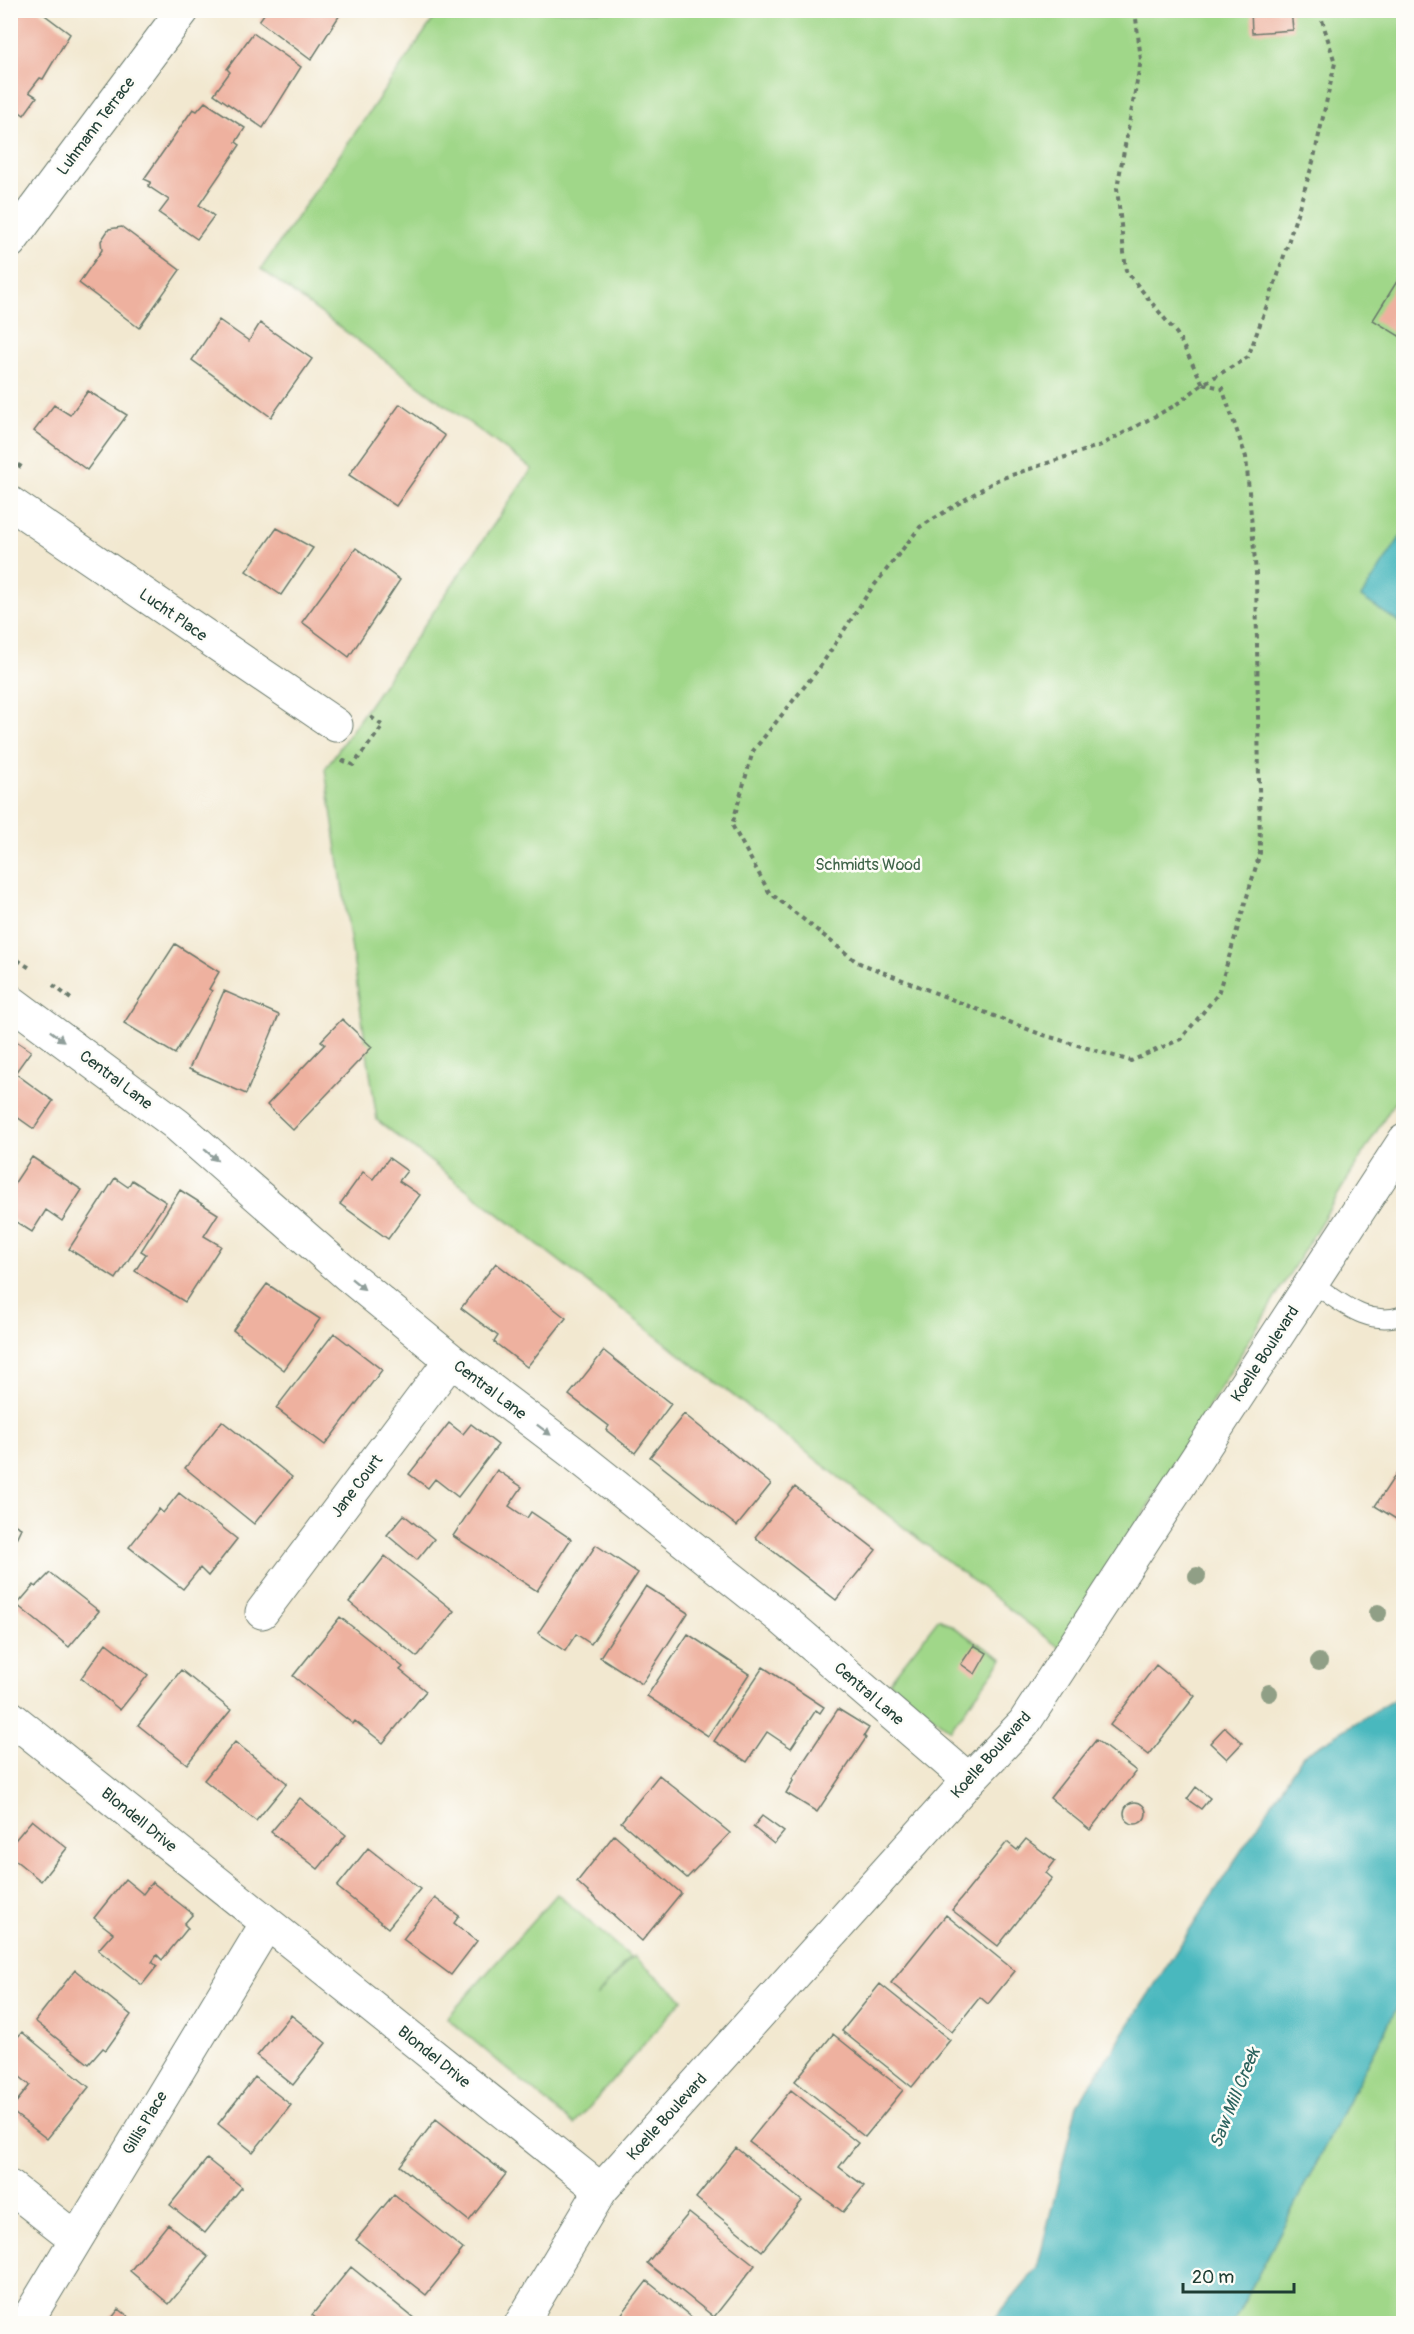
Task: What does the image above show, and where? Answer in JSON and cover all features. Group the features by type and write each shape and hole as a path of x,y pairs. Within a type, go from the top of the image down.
{"street":[{"name":"Luhmann Terrace","path":"10,242 183,10"},
{"name":"Lucht Place","path":"10,503 336,725"},
{"name":"Central Lane","path":"10,1001 176,1124 349,1276 452,1360 575,1454 780,1617 969,1780"},
{"name":"Koelle Boulevard","path":"521,2324 601,2190 969,1780 1024,1723 1404,1141"},
{"name":"Jane Court","path":"262,1612 452,1360"},
{"name":"Blondell Drive","path":"10,1717 267,1923"},
{"name":"Blondel Drive","path":"267,1923 601,2190"},
{"name":"Gillis Place","path":"25,2324 267,1923"},
{"path":"10,2187 75,2238"}],"lane":[{"path":"1312,1282 1364,1317 1388,1320 1403,1315"}],"path":[{"path":"1135,10 1141,60 1118,188 1126,271 1177,334 1203,384"},
{"path":"1203,384 1222,388 1246,458 1256,573 1260,853 1218,994 1181,1039 1131,1061 1040,1034 857,962 769,892 732,825 753,751 820,667 869,592 920,527 997,480 1101,445 1174,406 1203,384 1248,357 1285,252 1313,162 1335,63 1319,10"}],"green space":[{"name":"Schmidts Wood","path":"439,11 1403,11 1403,1088 1061,1649 377,1120 325,769 532,469 261,269"},
{"path":"939,1618 1003,1659 950,1730 889,1682"},
{"path":"557,1894 630,1957 596,1997 633,1956 683,1999 574,2125 447,2018"},
{"path":"1403,1996 1403,2323 1233,2323"}],"water":[{"path":"1403,533 1403,625 1361,597"},
{"name":"Saw Mill Creek","path":"1403,1694 1403,1996 1233,2323 991,2323 1037,2268 1077,2105 1303,1755"}],"building":[{"path":"10,10 38,10 70,34 43,79 40,78 29,92 37,97 24,115 10,105"},
{"path":"267,10 343,10 311,60 259,21"},
{"path":"1251,10 1291,10 1293,30 1252,33"},
{"path":"253,33 301,67 263,128 214,94 230,72 227,69"},
{"path":"205,102 245,128 236,142 240,145 199,205 214,216 197,239 159,213 169,200 148,186 151,182 144,179 193,109 197,111"},
{"path":"122,227 180,270 139,328 79,283 102,250 101,241 109,229"},
{"path":"1404,270 1404,339 1373,320"},
{"path":"219,320 249,341 260,323 312,359 271,417 192,360"},
{"path":"88,391 127,415 87,470 34,431 54,405 70,415"},
{"path":"400,404 445,436 396,506 349,475"},
{"path":"277,528 313,548 281,595 246,571"},
{"path":"356,548 400,580 349,657 302,622"},
{"path":"175,944 219,972 209,989 212,991 175,1054 124,1023"},
{"path":"224,991 279,1015 246,1094 189,1069"},
{"path":"342,1019 372,1047 293,1130 267,1105 325,1044 321,1041"},
{"path":"10,1037 31,1051 15,1073 53,1101 34,1129 10,1112"},
{"path":"32,1157 82,1190 62,1221 46,1210 32,1232 10,1218 10,1190"},
{"path":"389,1158 407,1171 399,1181 420,1195 388,1239 340,1204 363,1172 373,1179"},
{"path":"115,1178 128,1187 132,1180 166,1202 116,1279 69,1249"},
{"path":"180,1190 218,1214 204,1236 221,1246 185,1302 135,1271 146,1254 141,1251"},
{"path":"496,1263 566,1318 527,1367 494,1342 498,1336 461,1308"},
{"path":"267,1284 320,1319 284,1370 233,1330"},
{"path":"334,1333 382,1370 325,1445 276,1408"},
{"path":"604,1351 671,1404 635,1453 606,1430 609,1426 569,1395"},
{"path":"684,1414 771,1484 737,1526 650,1457"},
{"path":"222,1421 292,1477 254,1524 185,1468"},
{"path":"449,1423 463,1434 471,1424 498,1445 458,1497 435,1479 428,1488 409,1474"},
{"path":"1404,1462 1404,1524 1375,1506"},
{"path":"497,1470 522,1487 509,1506 527,1518 531,1512 571,1539 537,1591 453,1536"},
{"path":"795,1487 876,1550 836,1600 755,1537"},
{"path":"179,1493 237,1539 208,1576 200,1568 183,1589 129,1547 159,1509 163,1513"},
{"path":"404,1515 434,1539 417,1560 387,1535"},
{"path":"10,1522 21,1528 10,1551"},
{"path":"596,1545 638,1573 591,1644 576,1634 565,1651 538,1633"},
{"path":"385,1556 454,1611 417,1657 349,1602"},
{"path":"50,1573 99,1611 69,1647 17,1605 34,1585 36,1587"},
{"path":"646,1586 688,1613 642,1684 600,1657"},
{"path":"340,1617 403,1667 400,1670 426,1691 383,1743 355,1721 353,1724 293,1676"},
{"path":"688,1634 749,1674 708,1736 647,1696"},
{"path":"106,1643 148,1675 120,1710 81,1678"},
{"path":"974,1645 987,1653 975,1674 961,1664"},
{"path":"1156,1665 1195,1696 1149,1755 1110,1725"},
{"path":"763,1667 824,1707 820,1713 816,1710 791,1748 767,1732 747,1762 714,1741"},
{"path":"181,1670 231,1710 187,1764 138,1725"},
{"path":"838,1709 869,1728 864,1736 866,1738 817,1812 786,1793 792,1779"},
{"path":"1225,1727 1242,1743 1227,1759 1210,1743"},
{"path":"1096,1740 1136,1771 1090,1830 1050,1798"},
{"path":"235,1742 287,1783 256,1821 204,1780"},
{"path":"659,1775 730,1833 687,1878 621,1822"},
{"path":"1196,1787 1210,1798 1201,1809 1187,1799"},
{"path":"300,1798 346,1835 318,1869 271,1832"},
{"path":"1135,1802 1143,1805 1146,1813 1143,1821 1135,1824 1127,1821 1124,1813 1127,1805"},
{"path":"762,1816 784,1832 774,1844 753,1827"},
{"path":"32,1820 67,1848 41,1881 10,1856 10,1846"},
{"path":"614,1835 681,1893 642,1941 577,1882"},
{"path":"1026,1839 1055,1861 1046,1873 1052,1878 998,1946 952,1910 1007,1842 1017,1850"},
{"path":"368,1848 420,1889 388,1928 337,1887"},
{"path":"125,1879 143,1894 152,1882 193,1914 184,1924 188,1928 162,1960 157,1955 152,1962 157,1966 142,1985 98,1950 113,1933 94,1918"},
{"path":"435,1898 459,1916 454,1923 477,1941 451,1975 403,1939"},
{"path":"946,1915 1015,1971 988,2004 980,1997 952,2032 891,1983"},
{"path":"75,1970 131,2015 106,2050 103,2048 89,2064 35,2021"},
{"path":"880,1984 950,2040 912,2087 842,2031"},
{"path":"291,2015 326,2043 293,2085 257,2056"},
{"path":"22,2032 89,2087 47,2139 10,2110 30,2085 10,2069 10,2046"},
{"path":"833,2034 903,2090 865,2137 795,2081"},
{"path":"255,2077 291,2105 253,2152 218,2124"},
{"path":"791,2090 858,2143 839,2167 864,2186 843,2212 749,2142"},
{"path":"436,2119 506,2174 469,2221 400,2166"},
{"path":"736,2148 802,2201 762,2251 696,2198"},
{"path":"207,2159 242,2187 205,2233 170,2205"},
{"path":"394,2194 463,2249 426,2295 356,2240"},
{"path":"689,2213 755,2265 714,2317 647,2263"},
{"path":"168,2224 208,2257 169,2304 130,2271"},
{"path":"351,2267 421,2324 323,2324 312,2315"},
{"path":"647,2281 700,2324 614,2324"},
{"path":"119,2309 138,2324 107,2324"}]}
